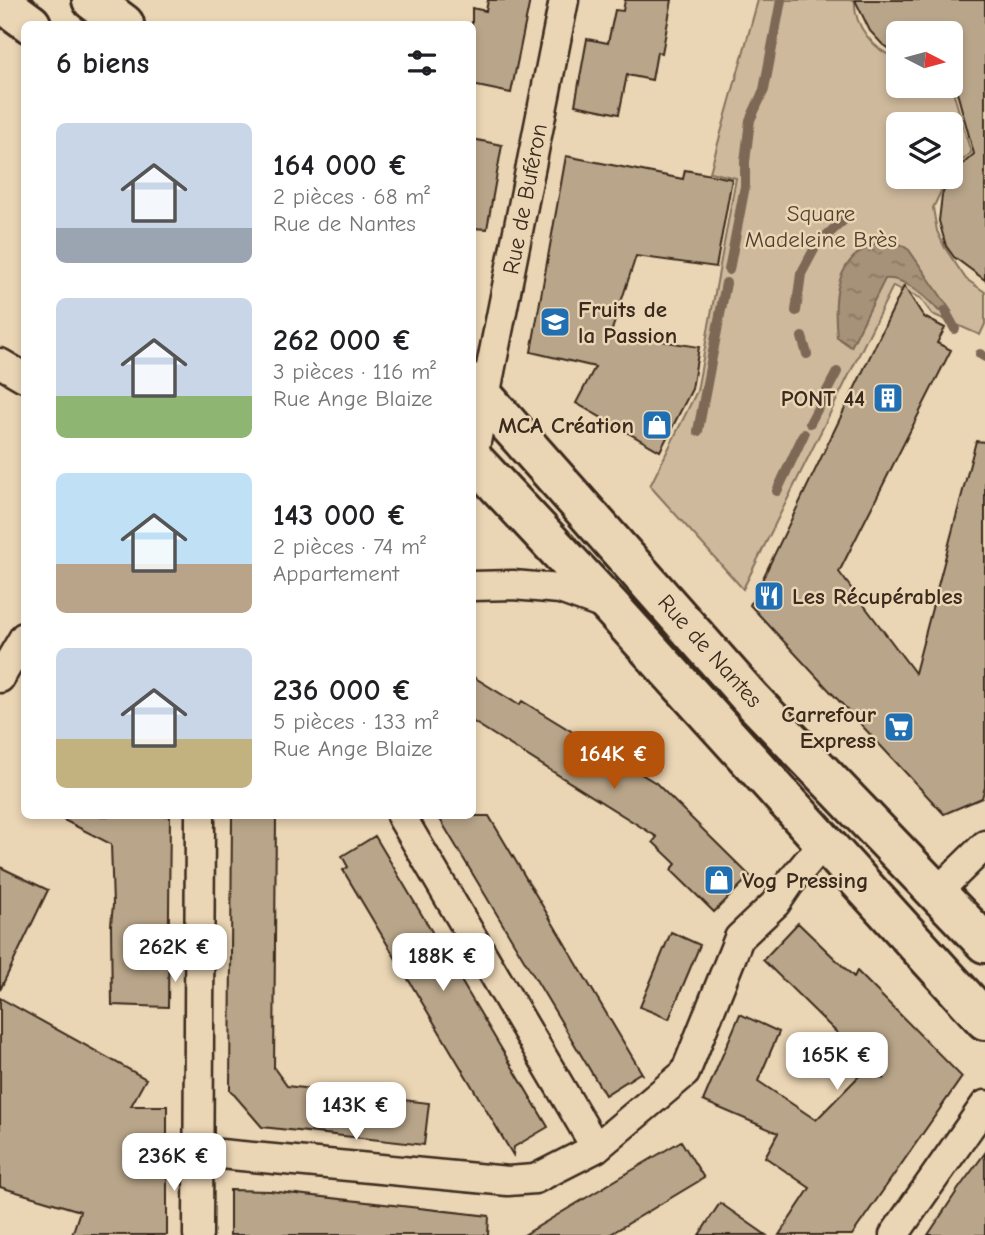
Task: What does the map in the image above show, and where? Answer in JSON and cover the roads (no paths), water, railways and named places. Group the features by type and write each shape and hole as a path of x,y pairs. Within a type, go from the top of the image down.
{"main road":[{"path":"92,0 120,21"},
{"path":"0,1 28,21"},
{"name":"Rue de Nantes","path":"479,391 752,700 985,943"},
{"name":"Rue de Nantes","path":"476,463 611,607 985,1020"}],"street":[{"name":"Rue de Buféron","path":"479,391 564,0"},
{"path":"0,363 21,375"},
{"name":"Rue de Nantes","path":"476,426 479,391"},
{"name":"Rue de Nantes","path":"476,586 513,585 560,589 611,607"},
{"path":"0,678 21,642"},
{"path":"198,1235 200,819"},
{"path":"403,819 596,1148"},
{"path":"199,1152 508,1181 535,1179 596,1148 685,1073 739,938 776,903 824,842"},
{"path":"937,892 985,845"},
{"path":"894,1235 985,1105"}],"water":[{"path":"890,237 909,250 951,311 939,311 907,285 885,279 851,347 837,337 836,302 840,279 845,268 861,251"}],"waterway":[{"path":"729,270 745,186 750,120 764,90 781,0"},
{"path":"796,311 801,274 817,244 846,218"},
{"path":"698,431 726,283"},
{"path":"945,311 955,329"},
{"path":"802,337 807,354"},
{"path":"980,354 985,357"},
{"path":"810,423 837,372"},
{"path":"777,491 804,434"}],"place":[{"name":"Fruits de la Passion","path":"555,322"},
{"name":"PONT 44","path":"888,398"},
{"name":"MCA Création","path":"657,425"},
{"name":"Les Récupérables","path":"769,596"},
{"name":"Carrefour Express","path":"899,727"},
{"name":"Vog Pressing","path":"719,880"}],"park label":[{"name":"Square Madeleine Brès","path":"821,226"}]}
